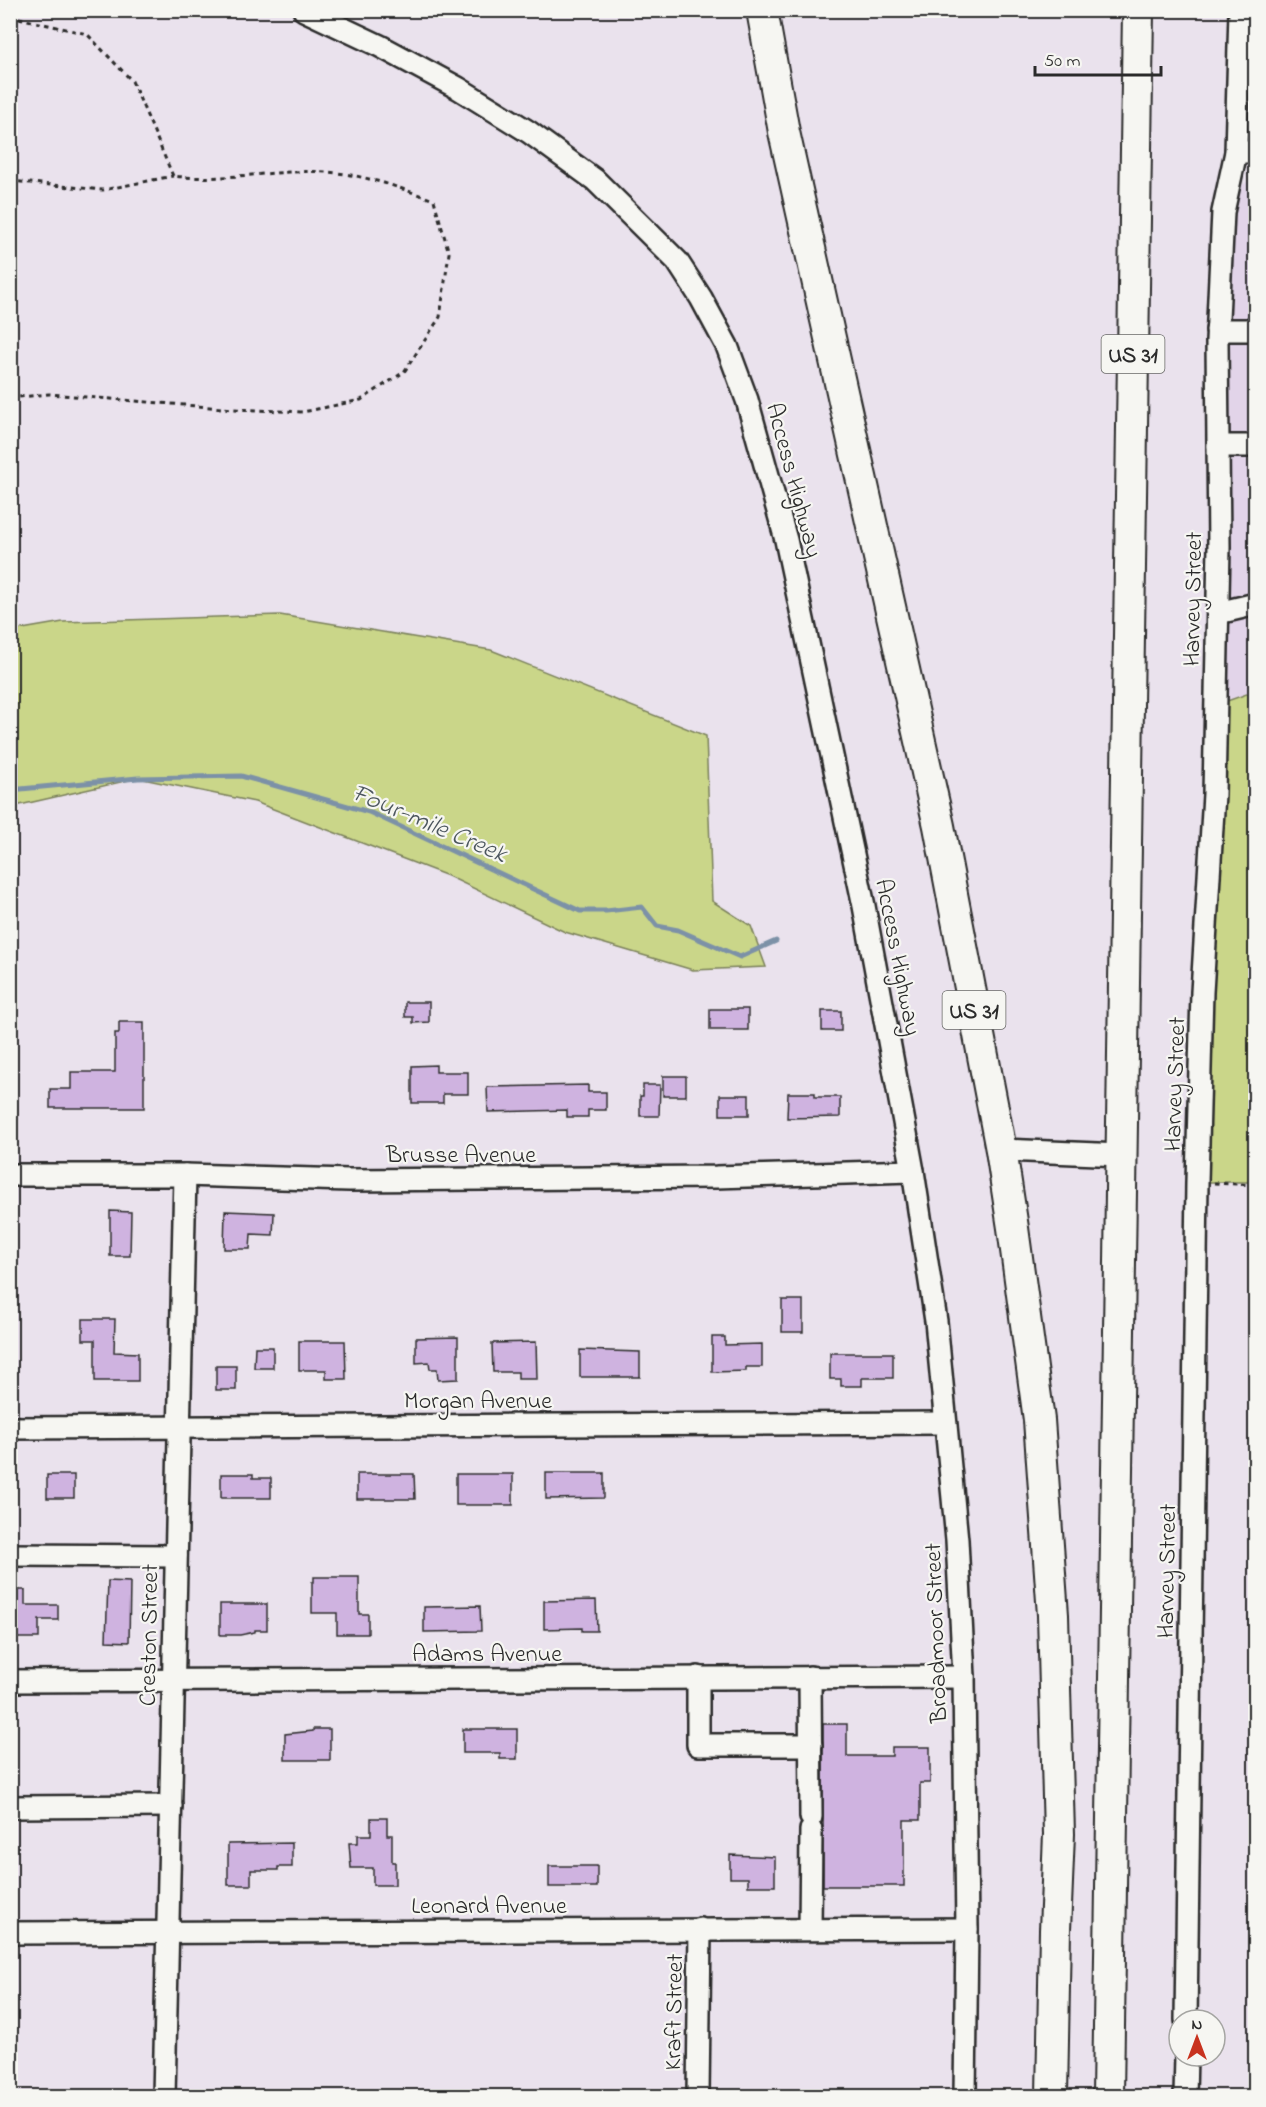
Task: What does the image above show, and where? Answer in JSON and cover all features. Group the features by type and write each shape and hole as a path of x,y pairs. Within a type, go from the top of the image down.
{"highway":[{"path":"750,10 784,132"},
{"name":"US 31","path":"762,10 784,132 939,826 1001,1149 1039,1420 1053,1615 1059,1834 1052,2097"},
{"name":"US 31","path":"1108,2097 1138,10"}],"street":[{"name":"Access Highway","path":"304,10 380,46 458,88 529,132 596,180 677,261 701,298 727,346 747,400 786,540 864,906 913,1171"},
{"name":"Harvey Street","path":"1186,2008 1197,1182 1202,992 1214,794 1218,613 1217,330 1223,212 1246,152 1240,10"},
{"path":"1217,330 1250,330 1256,326"},
{"path":"1218,446 1256,446"},
{"path":"1218,613 1256,604"},
{"path":"1001,1149 1121,1155"},
{"name":"Brusse Avenue","path":"10,1175 185,1175 349,1180 716,1177 913,1171"},
{"name":"Broadmoor Street","path":"913,1171 936,1321 957,1540 964,1677 967,1929 965,2097"},
{"name":"Creston Street","path":"164,2097 185,1175"},
{"name":"Morgan Avenue","path":"10,1428 945,1424"},
{"path":"10,1555 176,1556"},
{"path":"698,1677 698,1745 811,1745"},
{"path":"810,1677 810,1929"},
{"name":"Adams Avenue","path":"10,1681 964,1677"},
{"path":"10,1807 171,1806"},
{"name":"Kraft Street","path":"698,2097 700,1929"},
{"name":"Leonard Avenue","path":"10,1933 967,1929"},
{"path":"1185,2097 1186,2068"}],"path":[{"path":"10,16 87,34 132,81 173,176"},
{"path":"10,181 103,190 173,176 211,178 327,172 376,181 434,200 449,253 440,317 404,372 361,400 303,412 234,409 49,394 10,398"},
{"path":"1197,1182 1256,1185"}],"shaded area":[{"path":"1254,176 1255,1182 1216,705 1223,409 1232,194"}],"green space":[{"path":"280,615 491,650 706,736 712,901 751,926 766,967 693,970 565,932 448,876 255,802 138,778 11,807 11,631 63,622"},
{"path":"1255,691 1255,1182 1197,1182 1216,705"}],"building":[{"path":"405,1002 429,1002 429,1022 413,1023 413,1017 405,1017"},
{"path":"710,1009 748,1009 748,1030 710,1030"},
{"path":"822,1011 841,1011 841,1031 822,1031"},
{"path":"119,1022 144,1022 144,1108 50,1108 50,1089 71,1089 71,1072 115,1072 115,1033 119,1033"},
{"path":"436,1065 436,1072 468,1072 468,1094 443,1094 443,1103 412,1103 412,1066"},
{"path":"663,1076 686,1076 686,1096 663,1096"},
{"path":"588,1085 588,1092 606,1092 606,1110 588,1110 588,1117 567,1117 567,1110 488,1112 487,1087"},
{"path":"643,1085 660,1085 659,1116 640,1116 640,1096 643,1096"},
{"path":"788,1093 815,1093 815,1097 840,1097 840,1117 787,1118"},
{"path":"720,1095 749,1095 749,1115 720,1115"},
{"path":"110,1211 131,1212 130,1256 110,1256"},
{"path":"225,1211 274,1213 273,1235 251,1234 250,1249 224,1249"},
{"path":"782,1300 803,1300 803,1332 782,1332"},
{"path":"83,1319 115,1319 114,1352 138,1353 138,1381 95,1381 95,1340 83,1340"},
{"path":"458,1337 458,1379 438,1380 437,1369 430,1369 429,1362 416,1363 416,1338"},
{"path":"712,1337 725,1337 725,1345 762,1344 762,1367 746,1367 746,1371 712,1372"},
{"path":"299,1341 345,1341 346,1379 326,1379 326,1370 299,1370"},
{"path":"536,1342 537,1379 518,1379 518,1372 493,1372 492,1343"},
{"path":"255,1347 273,1347 273,1368 254,1368"},
{"path":"580,1350 640,1352 640,1377 580,1377"},
{"path":"830,1353 893,1353 893,1378 862,1378 862,1386 841,1386 841,1379 830,1379"},
{"path":"216,1366 236,1366 236,1390 216,1390"},
{"path":"546,1473 604,1473 604,1498 546,1499"},
{"path":"221,1474 253,1474 253,1478 271,1478 271,1498 221,1498"},
{"path":"357,1474 414,1474 415,1499 357,1499"},
{"path":"456,1474 513,1474 513,1505 456,1505"},
{"path":"47,1475 74,1475 74,1498 47,1498"},
{"path":"314,1577 359,1577 359,1614 368,1614 368,1634 337,1634 337,1613 312,1613"},
{"path":"108,1581 130,1582 129,1642 106,1641"},
{"path":"10,1590 25,1590 25,1605 58,1605 58,1620 39,1620 39,1638 17,1638 18,1615 10,1615"},
{"path":"596,1600 597,1631 582,1631 582,1628 544,1629 544,1601"},
{"path":"220,1604 267,1604 267,1630 255,1630 255,1632 240,1635 220,1635"},
{"path":"480,1606 481,1631 424,1632 424,1607"},
{"path":"823,1724 847,1724 847,1756 892,1756 892,1747 930,1747 930,1783 920,1783 920,1820 904,1820 904,1886 823,1886"},
{"path":"313,1729 330,1729 330,1760 285,1760 285,1734 313,1731"},
{"path":"463,1729 517,1729 517,1759 500,1759 500,1753 463,1753"},
{"path":"371,1818 387,1818 387,1835 392,1835 395,1885 373,1885 373,1868 351,1868 349,1843 358,1843 358,1835 371,1835"},
{"path":"292,1843 292,1867 278,1867 278,1870 251,1870 251,1885 228,1885 228,1844"},
{"path":"730,1855 775,1857 775,1886 748,1886 748,1878 730,1878"},
{"path":"549,1866 597,1866 597,1887 549,1887"}],"waterway":[{"name":"Four-mile Creek","path":"10,790 138,778 241,776 369,812 580,911 642,907 657,926 678,930 740,957 776,941"}]}
